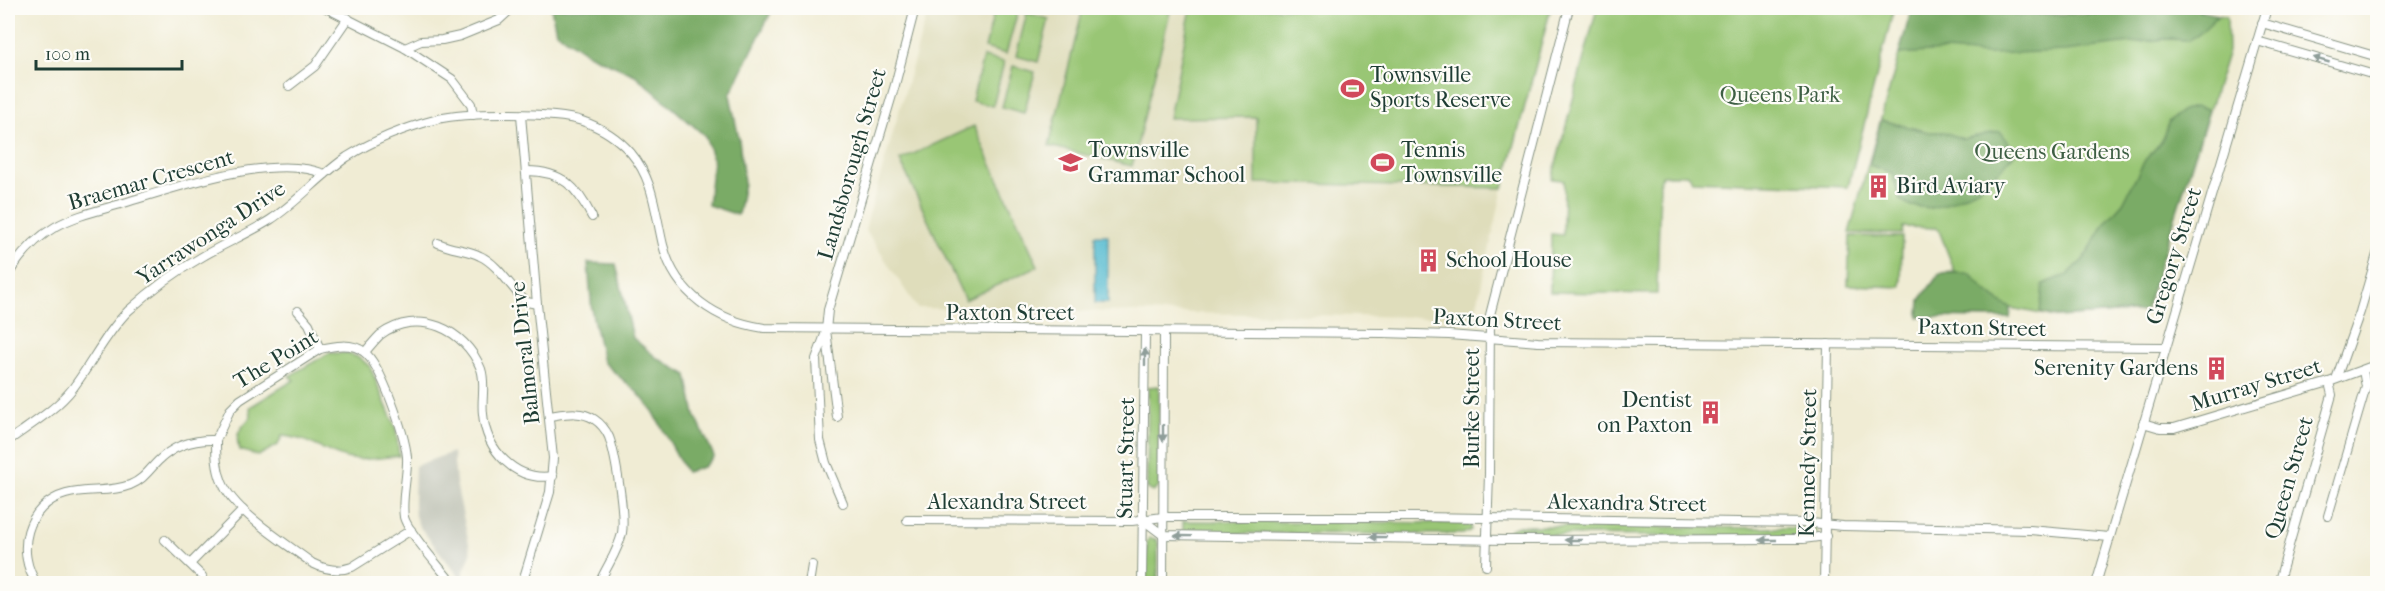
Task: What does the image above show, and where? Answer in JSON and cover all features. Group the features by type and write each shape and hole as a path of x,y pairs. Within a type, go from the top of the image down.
{"street":[{"path":"326,8 405,48 452,79 471,104 473,115"},
{"path":"405,48 421,41 460,36 499,20 512,8"},
{"name":"Landsborough Street","path":"837,417 826,330 828,308 915,8"},
{"name":"Burke Street","path":"1486,566 1490,315 1569,8"},
{"name":"Gregory Street","path":"2096,584 2267,8"},
{"path":"290,86 315,66 348,18"},
{"path":"2262,23 2378,57"},
{"path":"2257,41 2378,76"},
{"name":"Yarrawonga Drive","path":"8,441 46,413 72,389 98,350 127,313 166,280 198,258 284,211 347,157 408,128 441,118 473,115 569,117 597,127 624,145 642,168 654,196 664,248 671,266 690,295 715,314 745,326 826,330"},
{"name":"Balmoral Drive","path":"521,115 553,458 550,492 522,584"},
{"name":"Braemar Crescent","path":"8,275 30,245 69,220 189,183 243,171 312,168 325,174"},
{"path":"527,171 545,171 562,178 577,191 592,217"},
{"path":"438,243 453,250 477,254 486,259 521,297 527,302 537,304"},
{"name":"Queen Street","path":"2278,584 2332,394 2332,381 2358,319 2378,251"},
{"path":"298,311 309,324 320,349"},
{"path":"453,584 404,518 406,456 401,430 376,367 365,352 380,336 403,325 432,324 457,335 474,355 482,372 486,435 493,448 505,461 529,475 541,478 553,476"},
{"name":"Landsborough Street","path":"826,330 816,359 820,440 826,463 843,503"},
{"name":"Paxton Street","path":"826,330 1416,334 1538,342 2165,347"},
{"name":"Stuart Street","path":"1142,584 1145,332"},
{"name":"Stuart Street","path":"1163,584 1164,333"},
{"name":"Kennedy Street","path":"1824,584 1828,344"},
{"name":"The Point","path":"216,440 230,410 240,400 320,349 334,345 353,347 365,352"},
{"name":"Murray Street","path":"2143,423 2160,428 2175,428 2332,381 2378,364"},
{"path":"2328,516 2366,387 2363,370"},
{"path":"549,416 569,413 593,418 609,437 623,510 618,546 599,584"},
{"path":"37,584 28,567 25,541 30,524 43,508 66,494 130,485 146,476 157,462 181,444 200,439 216,440 218,471 222,483 243,510 312,563 331,570 342,571 411,530"},
{"path":"190,564 243,510"},
{"name":"Alexandra Street","path":"907,520 1143,520 1163,517 1488,518 2030,530 2109,537"},
{"path":"1143,520 1163,535"},
{"name":"Alexandra Street","path":"1163,535 1803,540 1826,536"},
{"path":"165,540 202,576"},
{"path":"809,584 812,565"}],"shaded area":[{"name":"Townsville Grammar School","path":"929,8 1191,8 1256,117 1256,183 1503,188 1474,318 917,308 865,229"},
{"path":"1953,8 2133,8 2133,13 2015,15"},
{"path":"453,452 456,483 471,553 461,579 419,526 414,504 415,466"}],"green space":[{"path":"551,8 773,8 730,95 739,139 744,183 738,215 708,205 713,160 705,136 635,75 590,55 556,32"},
{"path":"995,8 1018,11 1006,54 985,48"},
{"path":"1083,8 1171,8 1132,166 1049,146"},
{"name":"Townsville Sports Reserve","path":"1191,8 1551,8 1503,188 1256,183 1256,117 1169,118"},
{"name":"Queens Park","path":"1597,8 1894,8 1848,187 1692,181 1689,175 1662,175 1657,294 1550,292 1551,234 1563,235 1564,180 1552,179"},
{"name":"Queens Gardens","path":"1912,8 1953,8 2015,15 2199,11 2227,17 2228,51 2145,311 2056,317 2011,308 2010,318 1919,317 1920,300 1940,273 1955,272 1938,228 1903,227 1902,234 1849,233"},
{"path":"1912,8 1953,8 2015,15 2133,13 2133,8 2200,8 2199,11 2219,15 2198,35 2189,40 2165,39 2064,51 1989,54 1944,51 1899,54"},
{"path":"1027,13 1049,19 1038,62 1016,56"},
{"path":"983,57 1004,62 993,106 972,101"},
{"path":"1013,66 1035,72 1024,113 1002,107"},
{"path":"2195,107 2209,110 2145,311 2056,317 2040,313 2043,284 2067,275 2083,260 2106,222 2123,203 2145,160 2161,142 2169,121 2183,110"},
{"path":"1881,120 1929,132 1944,132 1963,139 2000,131 2016,152 1988,184 1946,204 1931,208 1912,206 1900,200 1892,173 1869,165"},
{"path":"974,126 1038,266 965,300 900,160"},
{"path":"1850,236 1902,237 1901,287 1848,285"},
{"path":"588,263 616,264 633,338 657,358 687,375 695,415 714,456 703,467 686,472 653,411 638,393 603,362 592,313"},
{"path":"1940,273 1970,273 1988,293 2011,308 2010,318 1919,317 1920,300"},
{"path":"329,353 347,353 360,358 370,367 396,429 399,456 346,458 299,439 282,436 278,445 258,456 240,450 237,440 241,428 251,417 250,407 294,380 289,376"},
{"path":"1159,386 1159,487 1153,492 1147,488 1148,387"},
{"path":"1183,521 1451,523 1469,524 1471,530 1463,534 1183,533"},
{"path":"1519,526 1802,528 1814,529 1817,532 1793,538 1509,534 1510,529"},
{"path":"1149,538 1156,539 1158,543 1158,583 1146,583"}],"water":[{"path":"1095,235 1108,235 1108,303 1095,303"}],"place":[{"name":"Townsville Sports Reserve","path":"1352,88"},
{"name":"Townsville Grammar School","path":"1070,163"},
{"name":"Tennis Townsville","path":"1383,163"},
{"name":"Bird Aviary","path":"1878,186"},
{"name":"School House","path":"1428,260"},
{"name":"Serenity Gardens","path":"2216,368"},
{"name":"Dentist on Paxton","path":"1710,413"}]}
